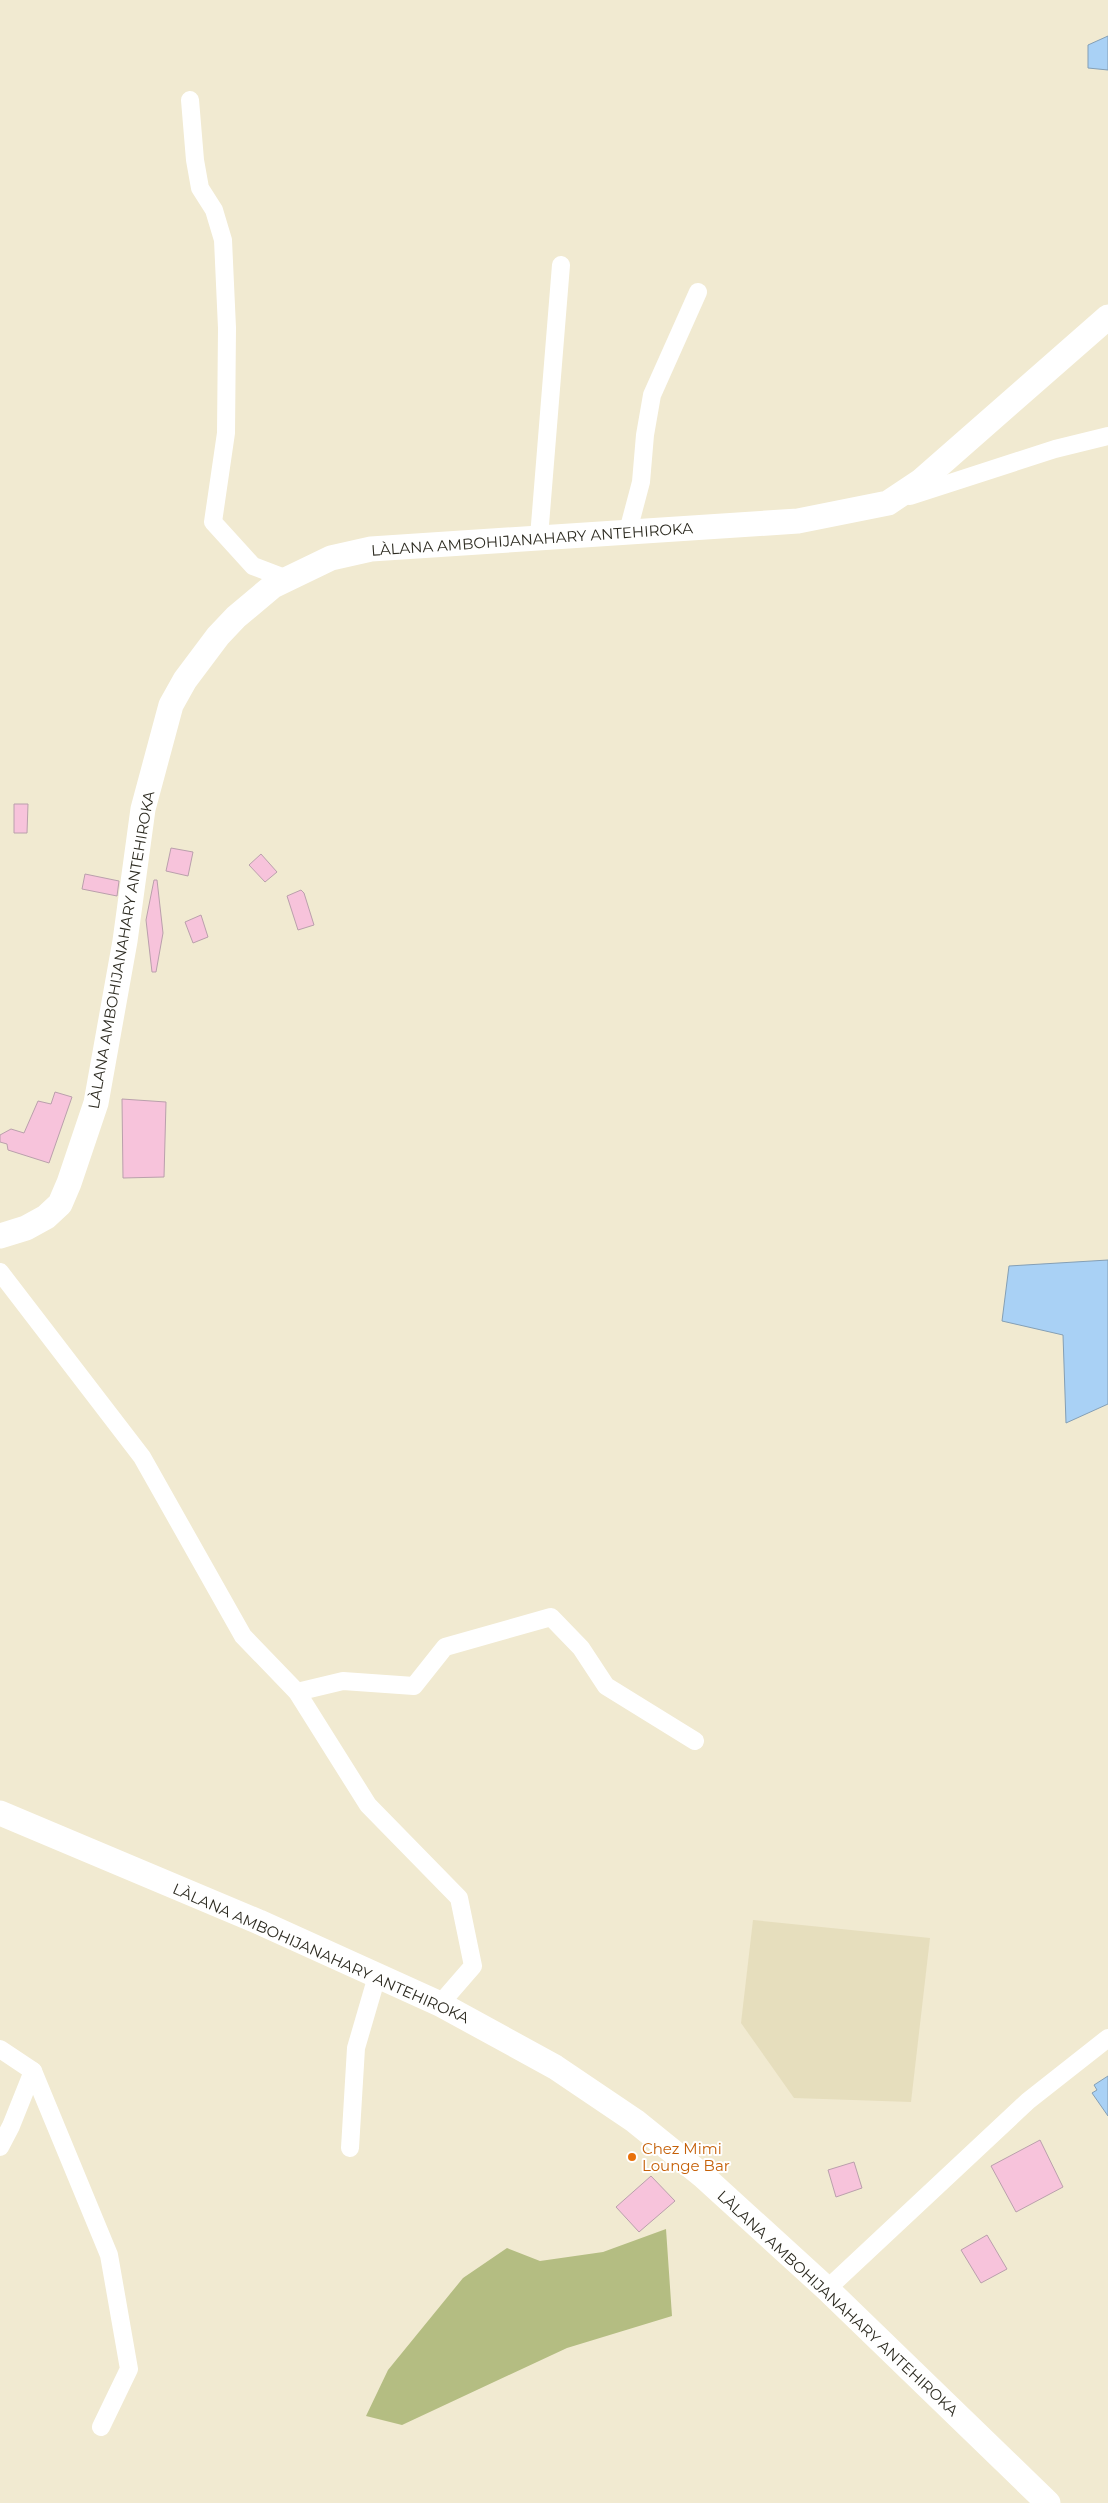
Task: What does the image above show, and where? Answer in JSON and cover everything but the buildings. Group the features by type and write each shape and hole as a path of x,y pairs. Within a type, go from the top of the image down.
{"street":[{"path":"190,100 195,160 200,188 214,210 223,240 227,328 226,433 213,522 253,566 288,579"},
{"path":"539,537 561,265"},
{"path":"628,531 641,482 645,435 652,395 698,292"},
{"name":"LÀLANA AMBOHIJANAHARY ANTEHIROKA","path":"0,1236 26,1228 46,1216 60,1204 96,1103 125,941 143,809 171,706 184,680 218,636 236,617 273,586 331,558 371,549 798,520 888,503 921,481 1108,317"},
{"path":"888,503 1055,449 1108,436"},
{"path":"0,1272 142,1457 243,1636 297,1692 368,1805 459,1898 473,1966 440,2004"},
{"path":"297,1692 343,1681 414,1686 445,1647 551,1617 581,1648 606,1686 695,1741"},
{"name":"LÀLANA AMBOHIJANAHARY ANTEHIROKA","path":"0,1813 259,1922 440,2004 555,2067 635,2121 702,2176 827,2289 1048,2503"},
{"path":"350,2148 356,2048 377,1976"},
{"path":"827,2289 1028,2101 1108,2038"},
{"path":"0,2049 33,2071 109,2255 129,2369 101,2427"},
{"path":"0,2147 11,2126 33,2071"}],"shaded area":[{"path":"753,1920 930,1938 911,2102 794,2098 741,2023"}],"green space":[{"path":"666,2229 672,2316 567,2348 402,2425 366,2416 388,2370 463,2278 507,2248 540,2261 603,2252"}],"water":[{"path":"1108,36 1108,70 1088,68 1088,45"},
{"path":"1108,1260 1108,1404 1066,1423 1063,1335 1002,1321 1009,1266"},
{"path":"1108,2076 1108,2116 1092,2093 1097,2090 1094,2085"}],"place":[{"name":"Chez Mimi Lounge Bar","path":"632,2157"}]}
